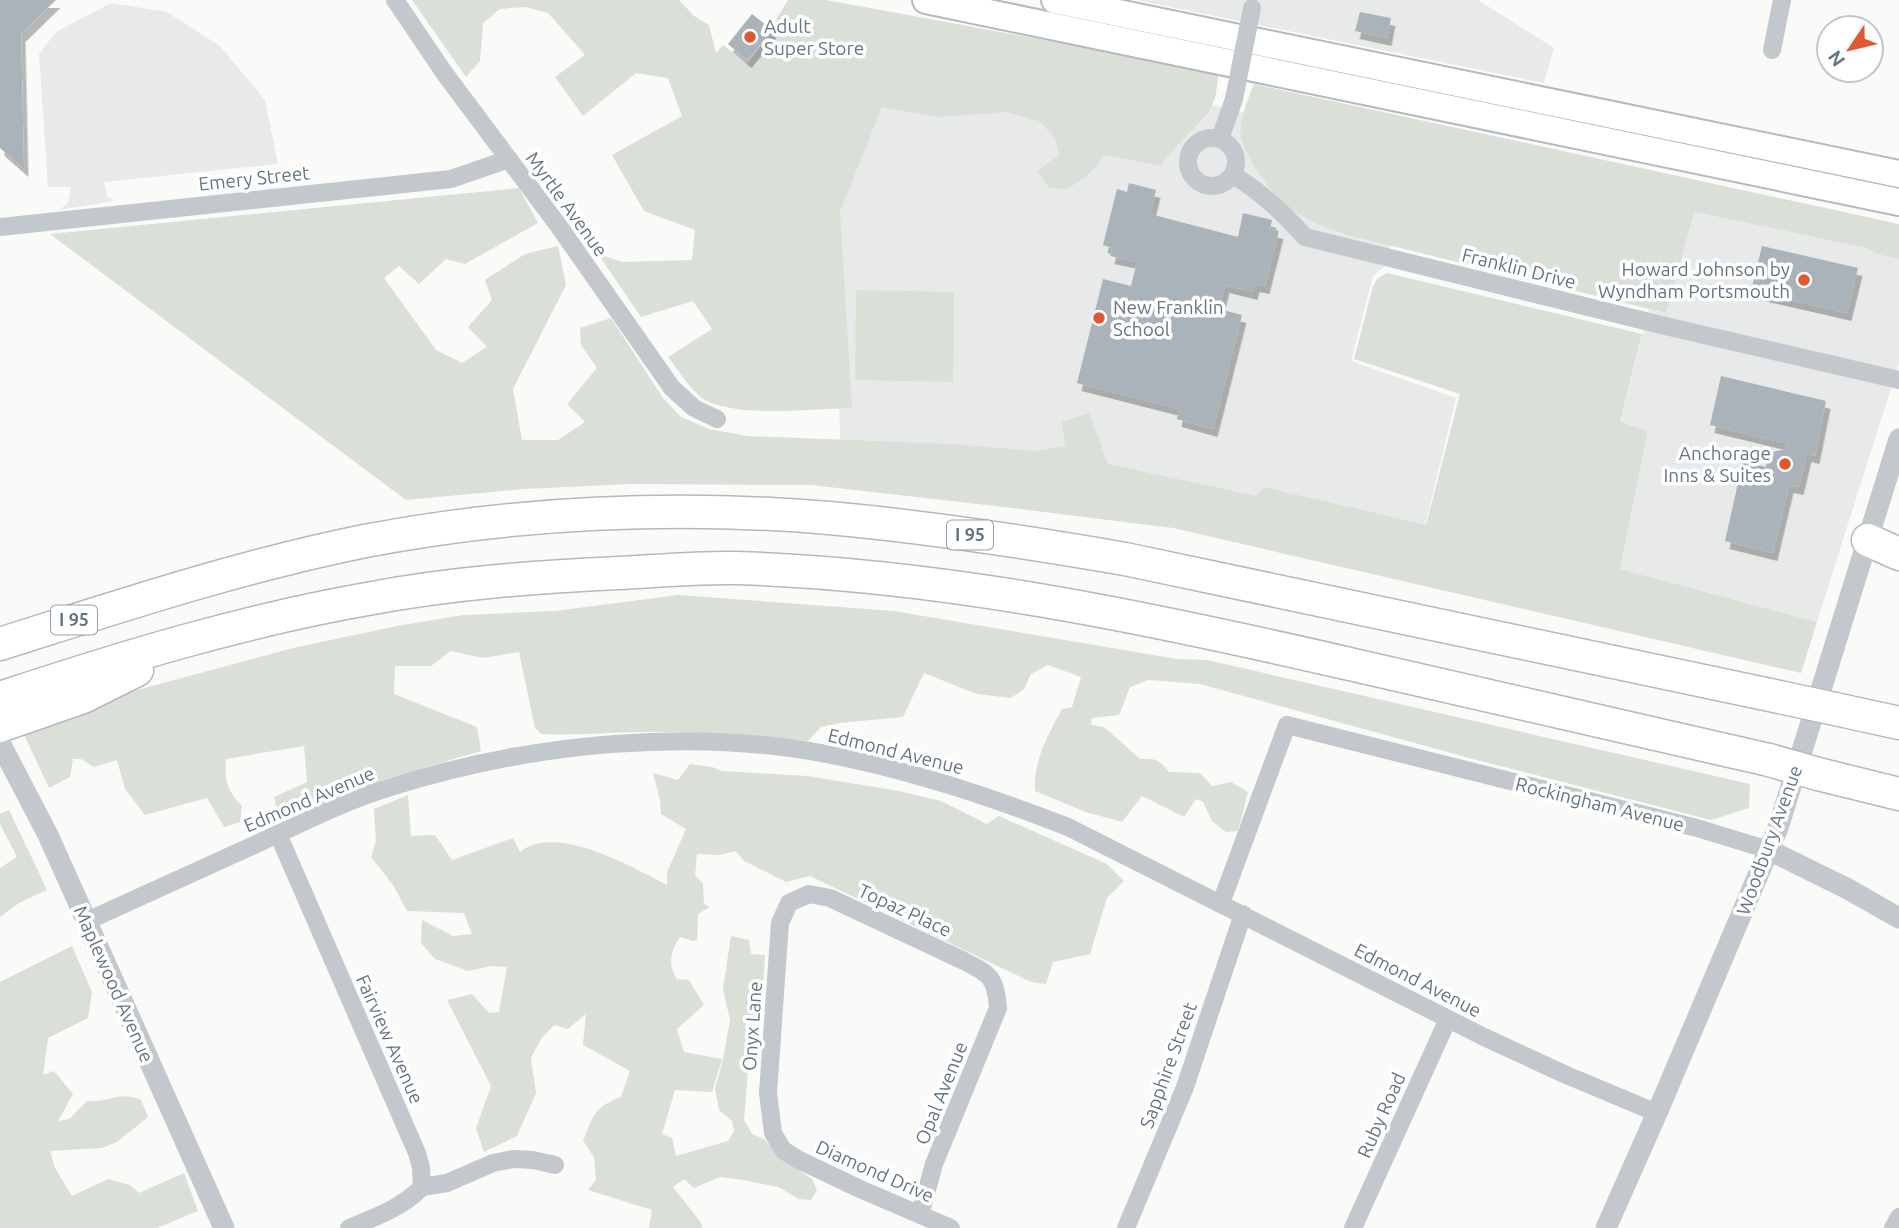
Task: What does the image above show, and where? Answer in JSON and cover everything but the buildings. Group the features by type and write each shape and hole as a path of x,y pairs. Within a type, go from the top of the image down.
{"highway":[{"name":"I 95","path":"0,644 149,597 366,541 470,526 563,517 649,513 743,514 829,518 1018,541 1125,559 1899,723"},
{"path":"1868,540 1899,554"},
{"path":"5,716 186,640 271,618 368,598 529,577 733,568 865,576 963,587 1086,607 1214,633 1769,760 1899,794"}],"main road":[{"path":"926,0 1899,202"},
{"path":"1055,0 1899,174"}],"street":[{"name":"Myrtle Avenue","path":"395,0 445,74 672,388 694,408 717,419"},
{"path":"1772,50 1782,0"},
{"path":"1220,139 1234,99 1253,4"},
{"path":"1207,139 1220,139 1229,145 1236,158 1236,167 1233,175 1221,184 1212,186 1196,180 1190,172 1188,159 1195,145 1207,139"},
{"name":"Emery Street","path":"0,227 452,179 509,159"},
{"name":"Franklin Drive","path":"1233,175 1280,209 1305,237 1661,325 1899,380"},
{"name":"Woodbury Avenue","path":"1606,1228 1769,850 1899,439"},
{"name":"Maplewood Avenue","path":"5,716 43,826 224,1228"},
{"name":"Rockingham Avenue","path":"1221,903 1287,725 1697,828 1769,850 1899,918"},
{"name":"Edmond Avenue","path":"87,921 317,815 390,787 513,757 555,750 650,742 743,745 839,756 948,784 1008,803 1068,827 1448,1019 1564,1074 1657,1113"},
{"name":"Fairview Avenue","path":"278,834 417,1153 422,1187"},
{"name":"Topaz Place","path":"789,903 809,894 830,898 983,971 997,987"},
{"name":"Onyx Lane","path":"783,1150 773,1133 768,1093 780,923 789,903"},
{"name":"Sapphire Street","path":"1126,1228 1185,1087 1243,914"},
{"name":"Opal Avenue","path":"920,1215 934,1164 998,1008 997,987"},
{"name":"Ruby Road","path":"1353,1228 1448,1019"},
{"name":"Diamond Drive","path":"783,1150 860,1189 951,1228"},
{"path":"349,1228 397,1207 422,1187 447,1182 493,1163 513,1159 555,1165"},
{"path":"1893,1228 1899,1217"}],"shaded area":[{"path":"412,0 679,0 694,16 709,25 716,53 723,45 747,64 775,29 772,26 788,0 826,0 1219,72 1215,99 1208,113 1163,161 1162,166 1105,155 1089,174 1068,189 1049,188 1037,171 1059,155 1055,138 1039,121 1006,112 937,117 882,107 840,211 852,408 760,411 724,407 703,399 668,357 712,329 693,301 641,317 598,254 623,262 692,260 695,230 644,211 612,155 682,116 668,78 636,73 583,116 555,77 585,55 548,13 525,7 500,9 483,23 480,61 466,77"},
{"path":"1136,0 1478,0 1554,48 1544,83"},
{"path":"111,3 167,12 220,46 265,100 278,164 104,182 107,196 114,201 59,210 68,203 71,187 48,187 39,54 56,32"},
{"name":"New Franklin School","path":"888,27 1413,153 1385,266 1373,276 1351,361 1456,398 1423,534 841,463 833,215"},
{"path":"1254,84 1899,224 1899,259 1876,254 1867,248 1694,212 1666,313 1351,236 1308,220 1297,213 1276,196 1254,166 1243,145 1240,131 1244,110"},
{"path":"519,188 538,223 465,264 446,259 419,284 399,266 384,278 436,350 462,363 487,347 468,327 492,300 485,280 525,254 558,246 566,285 513,389 522,440 558,440 585,422 567,404 597,368 581,345 580,328 611,318 663,398 681,417 709,429 747,436 952,444 1036,451 1065,446 1062,422 1089,413 1108,464 1256,496 1264,487 1426,525 1460,394 1354,359 1373,286 1378,278 1387,273 1642,334 1620,422 1648,431 1620,569 1817,622 1801,673 1173,528 1013,508 811,485 630,484 524,489 406,500 50,234"},
{"path":"1693,212 1868,248 1876,254 1899,259 1899,363 1817,622 1620,569 1648,431 1620,423 1649,309 1665,313"},
{"path":"856,290 954,292 953,382 855,380"},
{"path":"678,595 894,611 1177,659 1207,660 1750,784 1749,808 1711,820 1473,759 1200,684 1148,680 1130,687 1119,715 1092,718 1091,725 1104,727 1140,759 1157,761 1169,772 1200,773 1212,786 1231,782 1248,792 1238,831 1226,832 1212,821 1203,802 1196,799 1184,817 1142,796 1122,822 1086,812 1035,791 1036,769 1042,748 1062,709 1072,707 1081,677 1048,665 1031,674 1024,689 1011,698 977,694 924,673 903,717 821,727 808,741 684,732 541,734 535,728 519,652 483,658 451,651 431,666 395,666 394,694 477,727 481,751 385,779 279,820 274,797 307,782 304,746 226,759 228,785 242,806 240,822 224,827 207,798 145,815 125,789 117,760 94,767 81,759 73,759 70,777 49,788 20,726 100,700 293,648 397,626 463,615 555,611"},
{"path":"690,764 722,771 807,776 899,791 941,801 987,824 999,816 1107,864 1124,881 1107,898 1090,954 1053,962 1046,984 1031,982 810,876 786,882 744,861 736,851 719,855 697,854 695,876 703,883 704,904 710,907 698,914 697,940 680,937 672,952 671,963 677,979 689,980 704,1005 677,1029 684,1052 722,1059 712,1092 675,1090 662,1134 672,1138 676,1156 728,1141 734,1131 732,1121 719,1110 715,1088 722,1064 730,1020 723,989 731,936 749,940 751,954 765,955 762,1007 753,1011 744,1120 752,1134 764,1139 780,1157 812,1179 817,1190 811,1200 799,1199 778,1187 743,1180 720,1177 694,1188 684,1179 673,1187 702,1224 702,1228 649,1228 652,1210 588,1190 596,1180 594,1157 583,1141 596,1113 621,1097 630,1071 583,1045 586,1014 568,1029 554,1025 541,1039 531,1058 536,1093 517,1136 484,1152 476,1128 491,1086 447,1000 472,994 489,1013 499,1012 507,967 492,966 468,971 435,959 421,943 422,920 453,936 472,934 464,913 407,911 393,885 371,857 376,841 374,809 408,795 411,836 435,835 452,860 513,838 520,852 535,844 554,842 594,851 667,885 667,872 686,829 661,814 653,773 678,780"},
{"path":"9,810 47,890 19,903 0,917 0,868 17,857 0,824 0,814"},
{"path":"72,946 92,992 88,1018 48,1038 43,1075 54,1071 73,1094 58,1121 69,1119 87,1101 120,1096 141,1100 148,1117 117,1142 102,1148 50,1151 55,1168 72,1196 108,1179 130,1185 139,1193 184,1173 198,1211 157,1228 0,1228 0,982"}],"place":[{"name":"Adult Super Store","path":"750,37"},
{"name":"Howard Johnson by Wyndham Portsmouth","path":"1804,280"},
{"name":"New Franklin School","path":"1099,318"},
{"name":"Anchorage Inns & Suites","path":"1785,464"}]}
